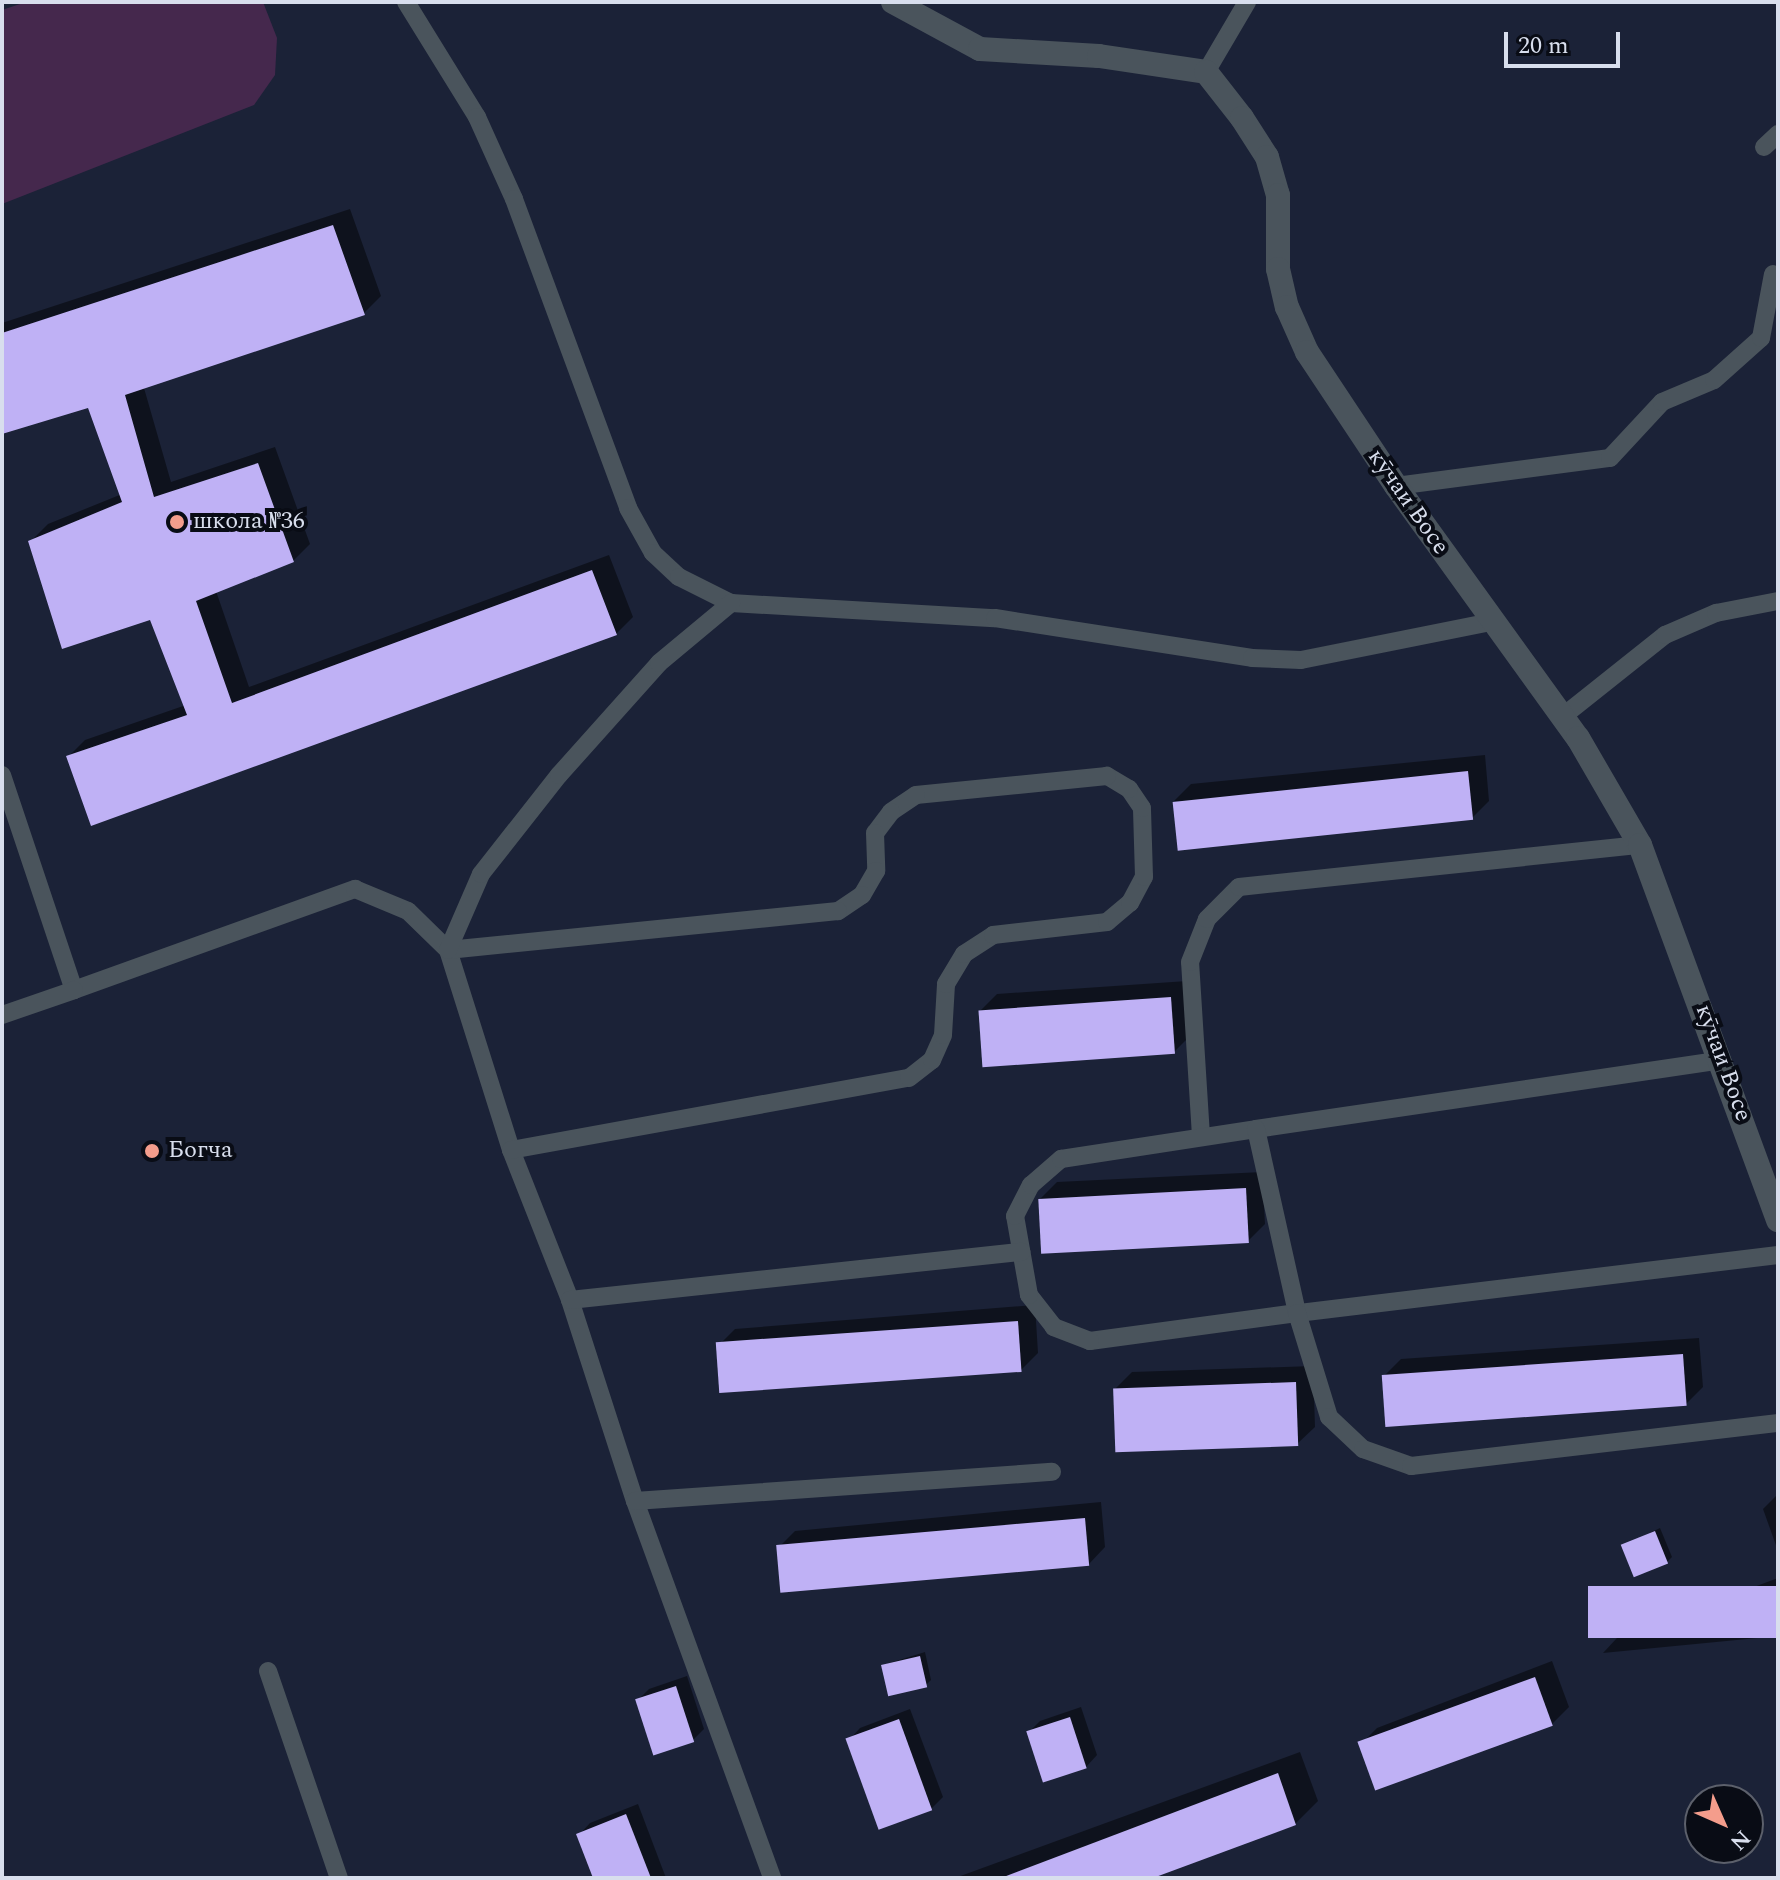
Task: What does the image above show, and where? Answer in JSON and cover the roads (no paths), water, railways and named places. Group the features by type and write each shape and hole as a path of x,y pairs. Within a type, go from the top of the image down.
{"street":[{"path":"893,2 980,49 1099,56 1206,72"},
{"name":"кӯчаи Восе","path":"1206,72 1267,157 1278,195 1278,269 1287,307 1307,352 1396,486 1562,717 1640,845 1722,1060 1778,1220"}],"lane":[{"path":"406,2 477,117 514,199 628,508 653,553 670,569 731,603 995,618 1189,651 1301,660 1492,622"},
{"path":"1206,72 1247,2"},
{"path":"1396,486 1610,458 1662,402 1714,380 1761,338 1773,274"},
{"path":"1562,717 1665,635 1716,613 1778,601"},
{"path":"448,950 481,874 559,775 659,663 731,603"},
{"path":"2,775 74,990"},
{"path":"448,950 838,911 862,895 876,871 875,833 891,812 916,795 1107,776 1129,789 1142,808 1144,877 1130,903 1107,922 993,935 964,954 946,984 938,1047 932,1060 909,1078 511,1150"},
{"path":"1201,1136 1190,962 1207,919 1239,887 1640,845"},
{"path":"2,1015 355,889 408,911 448,950 511,1150 570,1300 635,1501 772,1878"},
{"path":"1722,1060 1061,1159 1031,1185 1015,1216 1029,1295 1054,1327 1090,1341 1778,1255"},
{"path":"1256,1129 1297,1313 1329,1417 1363,1449 1411,1466 1778,1423"},
{"path":"570,1300 1021,1252"},
{"path":"635,1501 1052,1472"},
{"path":"268,1671 339,1878"}],"place":[{"name":"школа №36","path":"177,522"},
{"name":"Богча","path":"152,1151"}]}
